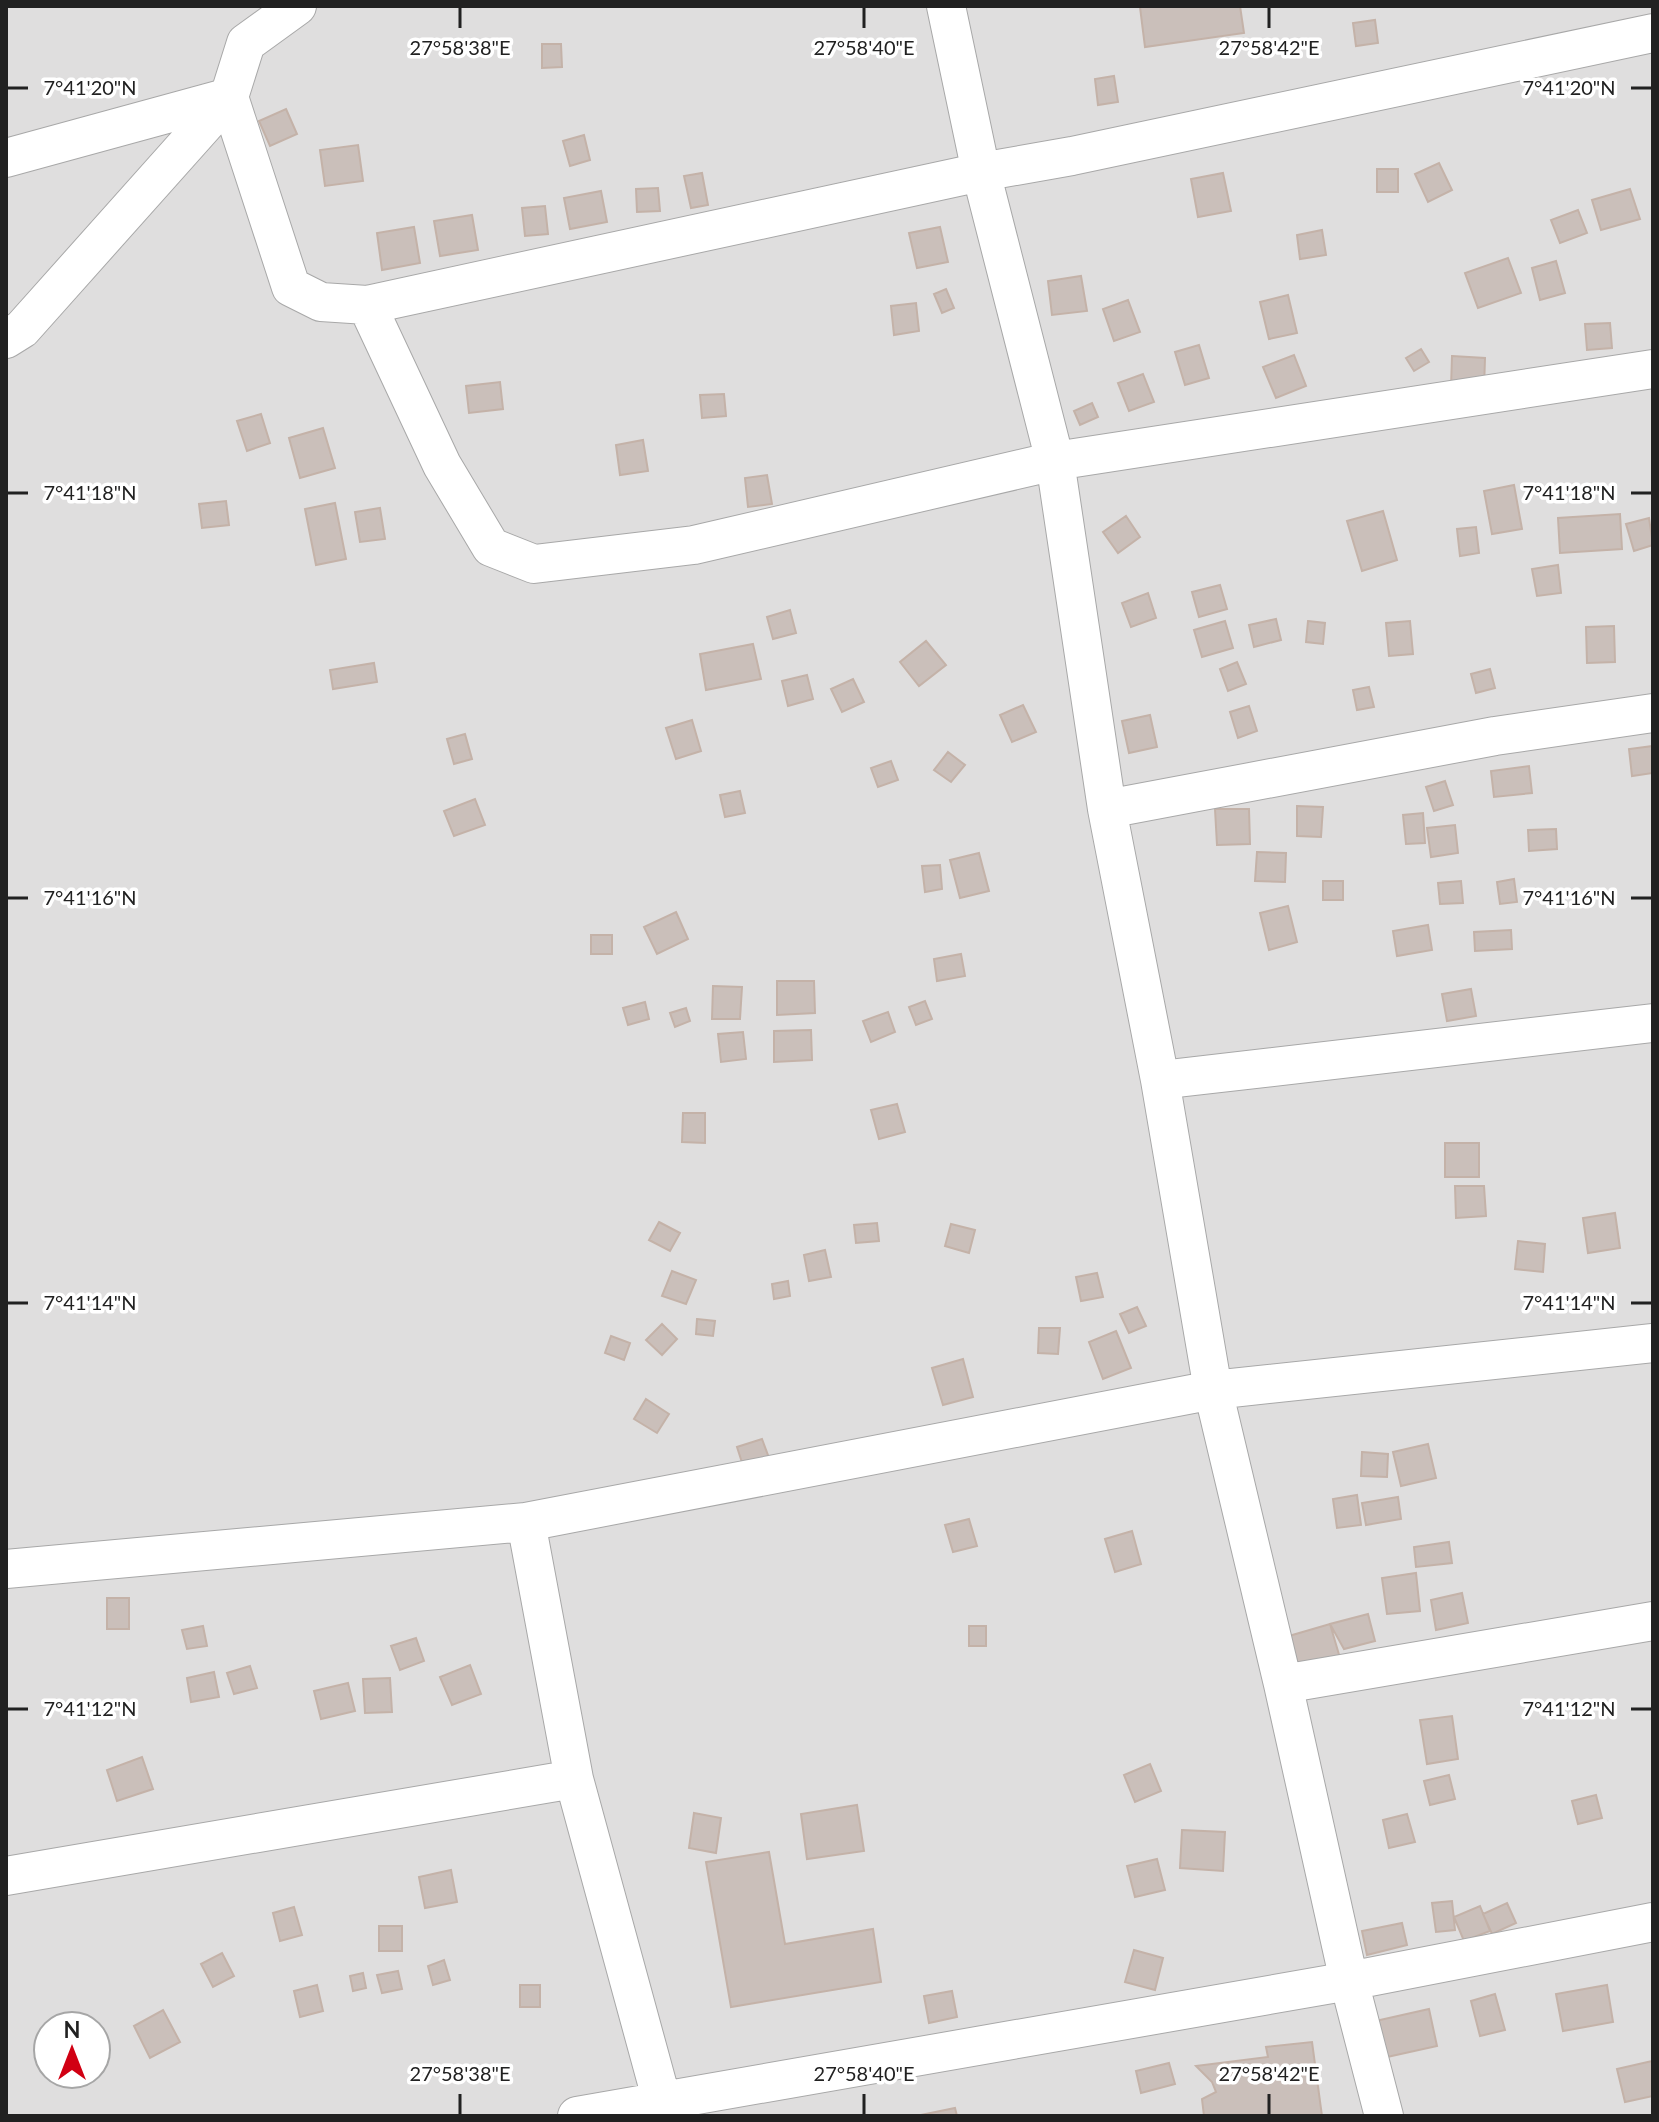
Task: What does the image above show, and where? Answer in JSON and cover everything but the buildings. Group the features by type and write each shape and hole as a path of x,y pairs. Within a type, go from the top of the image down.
{"street":[{"path":"6,339 22,329 229,97 246,43 297,6"},
{"path":"946,6 981,172 1055,461 1107,809 1160,1080 1213,1390 1349,1981 1384,2116"},
{"path":"229,97 291,287 321,302 367,305 981,172 1072,156 1653,33"},
{"path":"6,158 229,97"},
{"path":"367,305 442,465 491,547 534,564 694,545 1055,461 1653,369"},
{"path":"1107,809 1495,736 1653,713"},
{"path":"1160,1080 1653,1023"},
{"path":"6,1569 526,1522 1213,1390 1653,1343"},
{"path":"526,1522 574,1779 664,2109"},
{"path":"1283,1684 1653,1621"},
{"path":"6,1876 574,1779"},
{"path":"577,2116 664,2109 1653,1922"}],"shaded area":[{"path":"6,6 1653,6 1653,2116 6,2116"}]}
